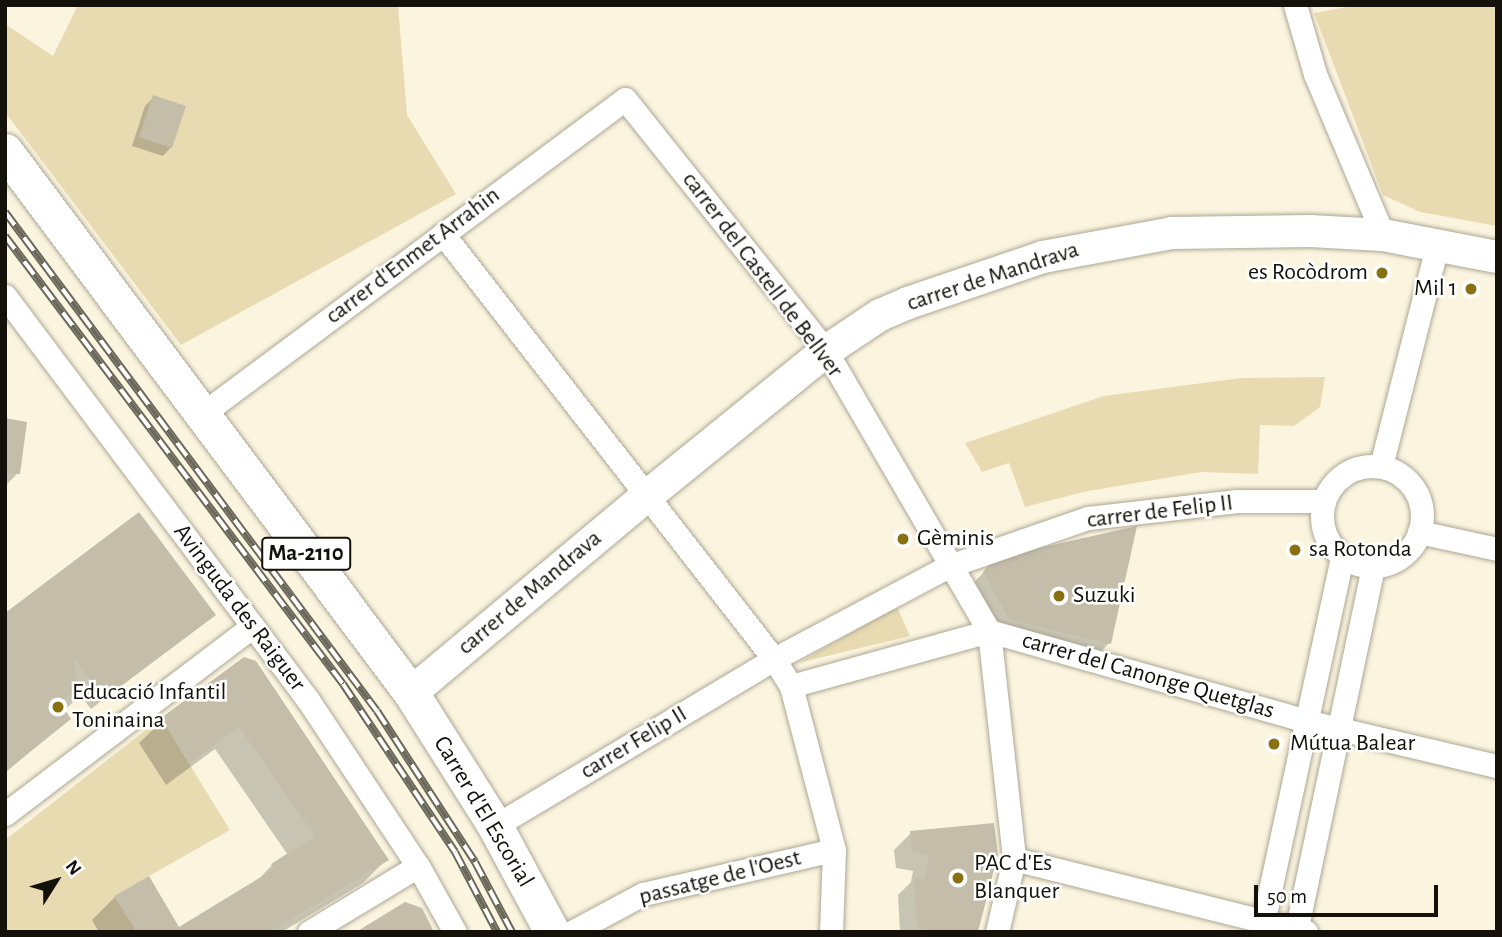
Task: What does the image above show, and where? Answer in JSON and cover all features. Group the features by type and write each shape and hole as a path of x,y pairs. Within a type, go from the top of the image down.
{"main road":[{"name":"Ma-2110","path":"5,151 411,694"},
{"name":"Carrer d'El Escorial","path":"411,694 495,826 552,932"}],"street":[{"path":"1294,5 1315,74 1383,235"},
{"name":"carrer d'Enmet Arrahin","path":"202,414 625,99"},
{"name":"carrer del Castell de Bellver","path":"625,99 826,351 948,566 989,631 1014,859 998,932"},
{"name":"carrer de Mandrava","path":"411,694 646,495 826,351 880,315 908,303 1042,257 1099,244 1172,233 1310,231 1383,235 1438,243 1497,257"},
{"path":"443,234 774,659 791,686 834,849 831,932"},
{"path":"1381,467 1438,243"},
{"name":"Avinguda des Raiguer","path":"5,296 308,699 418,866 455,932"},
{"path":"1366,466 1381,467 1397,472 1414,491 1422,515 1419,532 1413,545 1402,556 1388,564 1357,564 1342,556 1324,531 1324,501 1330,488 1346,473 1366,466"},
{"name":"carrer de Felip II","path":"774,659 948,566 1088,519 1237,502 1324,501"},
{"path":"1419,532 1497,549"},
{"path":"1262,927 1342,556"},
{"path":"1014,859 1262,927 1299,931 1373,566"},
{"path":"5,814 253,626"},
{"path":"791,686 989,631"},
{"name":"carrer del Canonge Quetglas","path":"989,631 1307,721 1497,766"},
{"name":"carrer Felip II","path":"495,826 774,659"},
{"name":"passatge de l'Oest","path":"572,932 643,894 834,849"},
{"path":"309,932 418,866"}],"shaded area":[{"path":"78,5 398,5 407,115 456,194 181,345 5,112 5,24 53,56"},
{"path":"1358,5 1497,5 1497,226 1420,212 1383,195 1314,13"},
{"path":"1325,377 1320,407 1294,426 1260,425 1258,474 1201,472 1083,492 1025,507 1009,463 982,472 965,443 1104,396 1241,378"},
{"path":"897,607 910,636 798,663"},
{"path":"161,718 230,830 114,896 137,932 5,932 5,840"}],"building":[{"path":"153,95 186,106 172,148 139,137"},
{"path":"5,418 27,422 20,474 5,472"},
{"name":"Educació Infantil Toninaina","path":"139,512 216,615 105,698 74,659 78,700 70,694 60,702 71,719 5,772 5,613"},
{"name":"Suzuki","path":"1137,526 1111,644 1009,619 983,572 995,558"},
{"path":"244,657 256,661 389,860 269,932 137,932 114,896 149,876 179,927 274,869 271,864 315,836 239,727 190,763 161,718"},
{"name":"PAC d'Es Blanquer","path":"994,823 998,854 978,932 929,932 917,927 914,877 924,879 929,855 912,851 910,831"},
{"path":"405,902 422,908 434,932 356,932"}],"railway":[{"path":"5,212 377,711 475,862 512,932"},
{"path":"5,236 343,684 455,852 497,932"}],"place":[{"name":"es Rocòdrom","path":"1382,273"},
{"name":"Mil 1","path":"1471,289"},
{"name":"Gèminis","path":"903,539"},
{"name":"sa Rotonda","path":"1295,550"},
{"name":"Suzuki","path":"1059,596"},
{"name":"Educació Infantil Toninaina","path":"58,707"},
{"name":"Mútua Balear","path":"1274,744"},
{"name":"PAC d'Es Blanquer","path":"958,878"}]}
